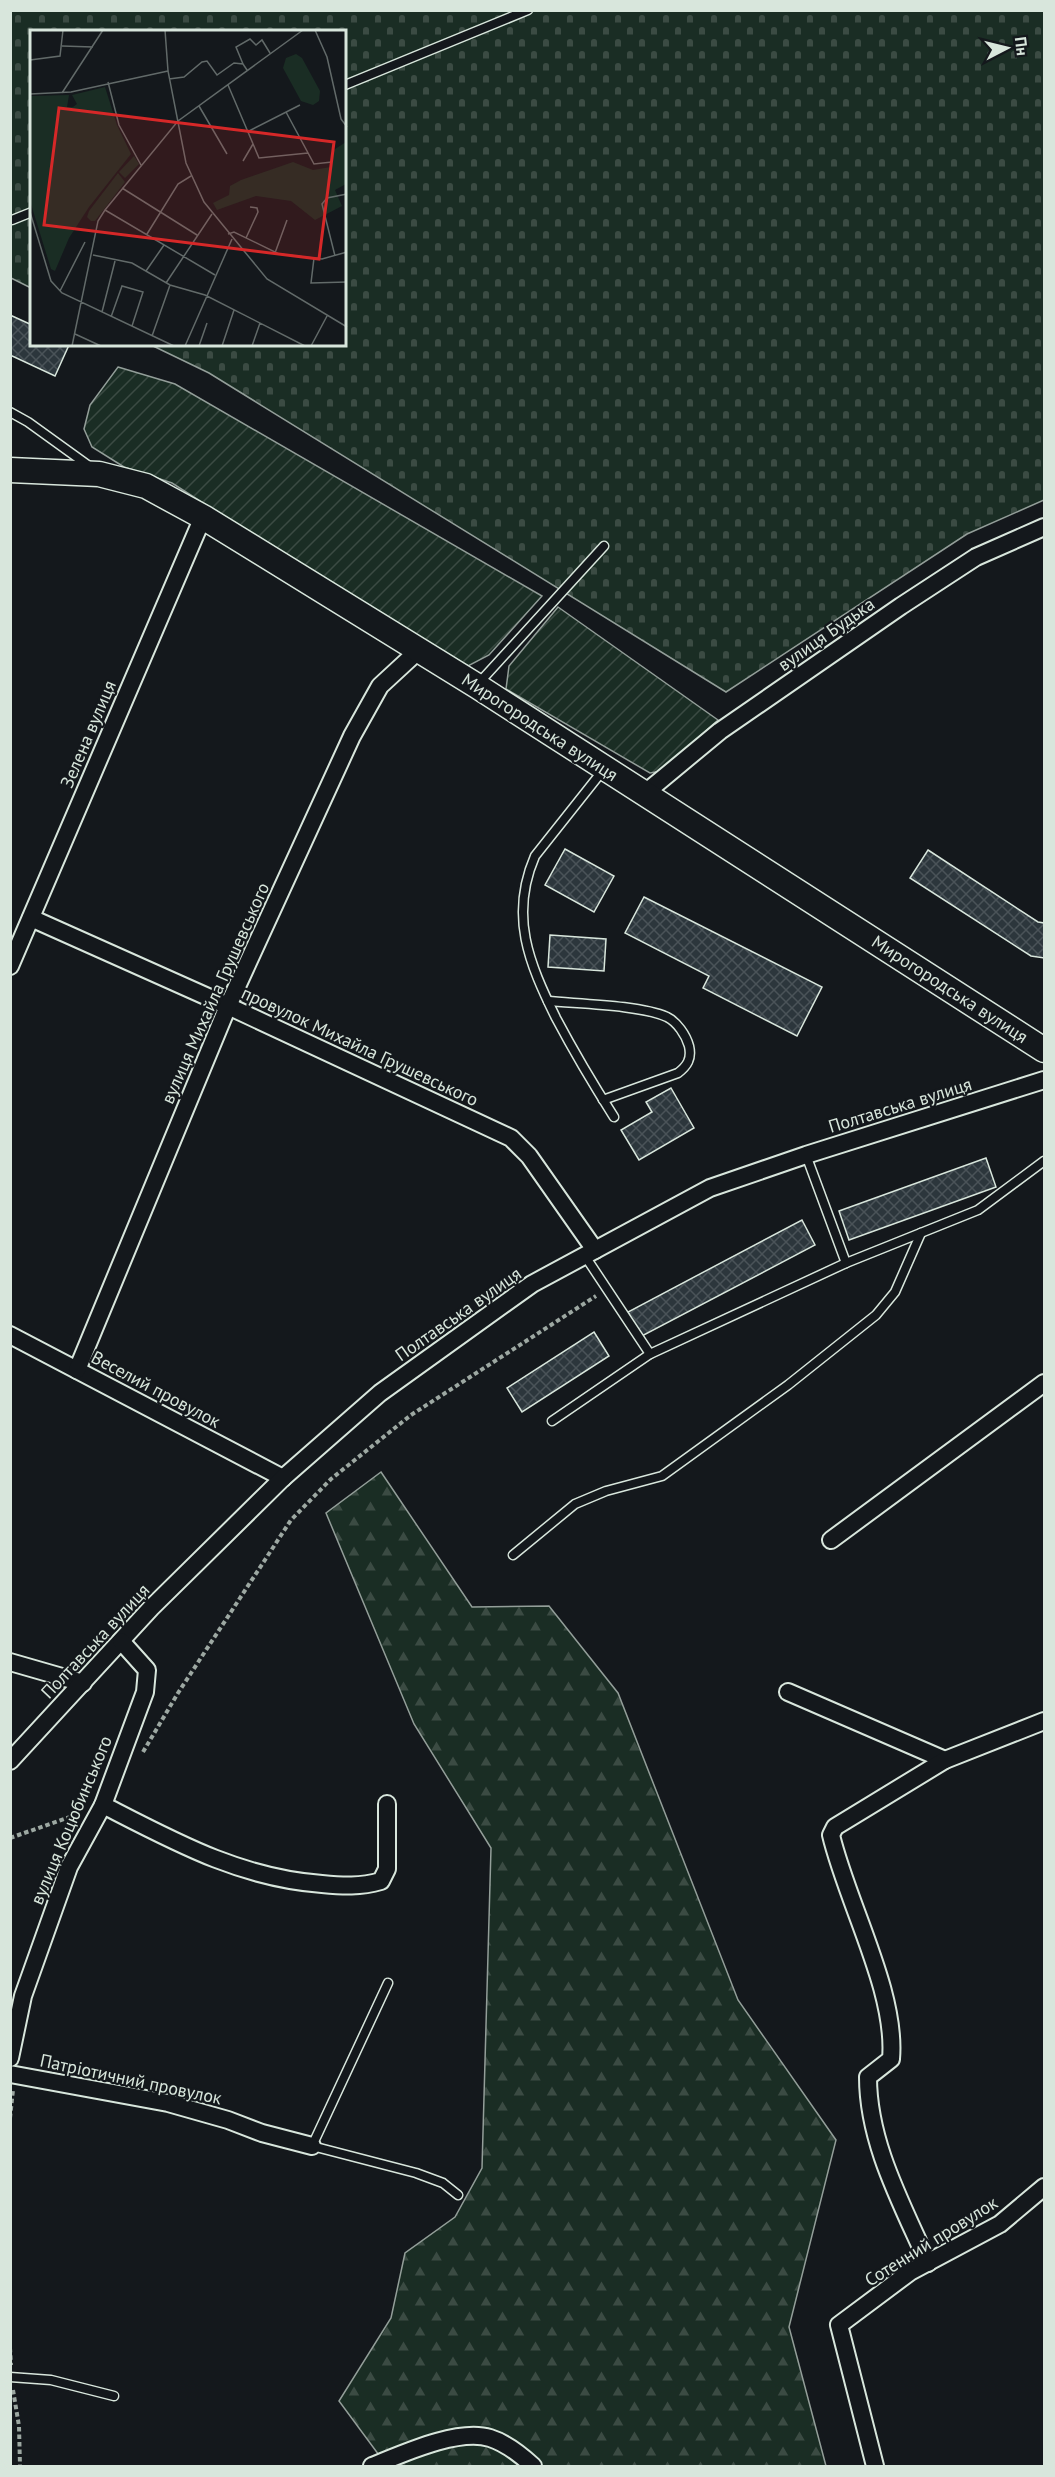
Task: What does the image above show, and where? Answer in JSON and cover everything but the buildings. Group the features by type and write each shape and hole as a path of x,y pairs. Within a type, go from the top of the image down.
{"street":[{"name":"Мирогородська вулиця","path":"10,470 99,474 146,486 203,517 477,686 1044,1050"},
{"name":"Зелена вулиця","path":"10,966 203,517"},
{"name":"вулиця Будька","path":"644,794 720,731 901,606 976,557 1044,527"},
{"name":"вулиця Михайла Грушевського","path":"77,1370 228,1006 352,736 380,686 419,650"},
{"name":"провулок Михайла Грушевського","path":"32,918 228,1006 511,1138 529,1156 590,1253"},
{"name":"Полтавська вулиця","path":"10,1761 121,1641 283,1478 380,1394 532,1284 710,1188 806,1155 1044,1080"},
{"name":"Веселий провулок","path":"10,1335 283,1478"},
{"path":"831,1540 1044,1383"},
{"name":"вулиця Коцюбинського","path":"10,2058 23,1996 69,1867 103,1805 145,1692 147,1670 121,1641"},
{"path":"10,1662 84,1683"},
{"path":"788,1692 945,1760"},
{"path":"928,2263 890,2179 868,2102 868,2077 891,2060 892,2046 885,1996 831,1835 835,1827 945,1760 1044,1721"},
{"path":"103,1805 195,1851 244,1871 307,1883 348,1886 381,1881 387,1869 387,1804"},
{"name":"Патріотичний провулок","path":"13,2074 168,2103 228,2120 262,2133 312,2146"},
{"name":"Сотенний провулок","path":"875,2466 838,2325 910,2272 1000,2224 1044,2187"},
{"path":"372,2466 419,2447 454,2438 489,2438 518,2453 533,2466"}],"lane":[{"path":"346,85 528,10"},
{"path":"12,220 30,213"},
{"path":"10,412 28,422 99,474"},
{"path":"477,686 604,546"},
{"path":"605,768 535,856 529,869 524,898 524,927 534,972 580,1065 614,1117"},
{"path":"548,1001 648,1011 669,1018 681,1029 689,1044 690,1055 687,1066 678,1073 603,1100"},
{"path":"806,1155 846,1263"},
{"path":"552,1421 650,1354 846,1263 978,1210 1044,1161"},
{"path":"513,1555 575,1504 606,1491 662,1476 788,1384 867,1322 895,1292 921,1233"},
{"path":"590,1253 607,1289 650,1354"},
{"path":"388,1983 312,2146 416,2173 443,2183 458,2195"},
{"path":"11,2377 51,2380 114,2396"}],"path":[{"path":"138,1760 178,1693 291,1520 331,1479 411,1415 607,1289"},
{"path":"10,1838 103,1805"},
{"path":"10,2118 13,2074"},
{"path":"10,2348 11,2377 19,2426 20,2466"}],"green space":[{"path":"10,11 1044,11 1044,500 967,534 726,692 209,373 153,346 346,346 346,30 30,30 30,288 11,278"},
{"path":"118,367 175,384 542,596 489,655 468,666 308,570 172,483 124,467 92,447 84,429 90,405"},
{"path":"558,607 718,720 661,771 650,773 506,689 509,666"},
{"path":"381,1472 472,1607 549,1606 618,1693 738,2000 836,2140 789,2327 826,2466 387,2466 339,2401 391,2318 405,2253 455,2217 482,2168 491,1848 414,1724 326,1513"}]}
